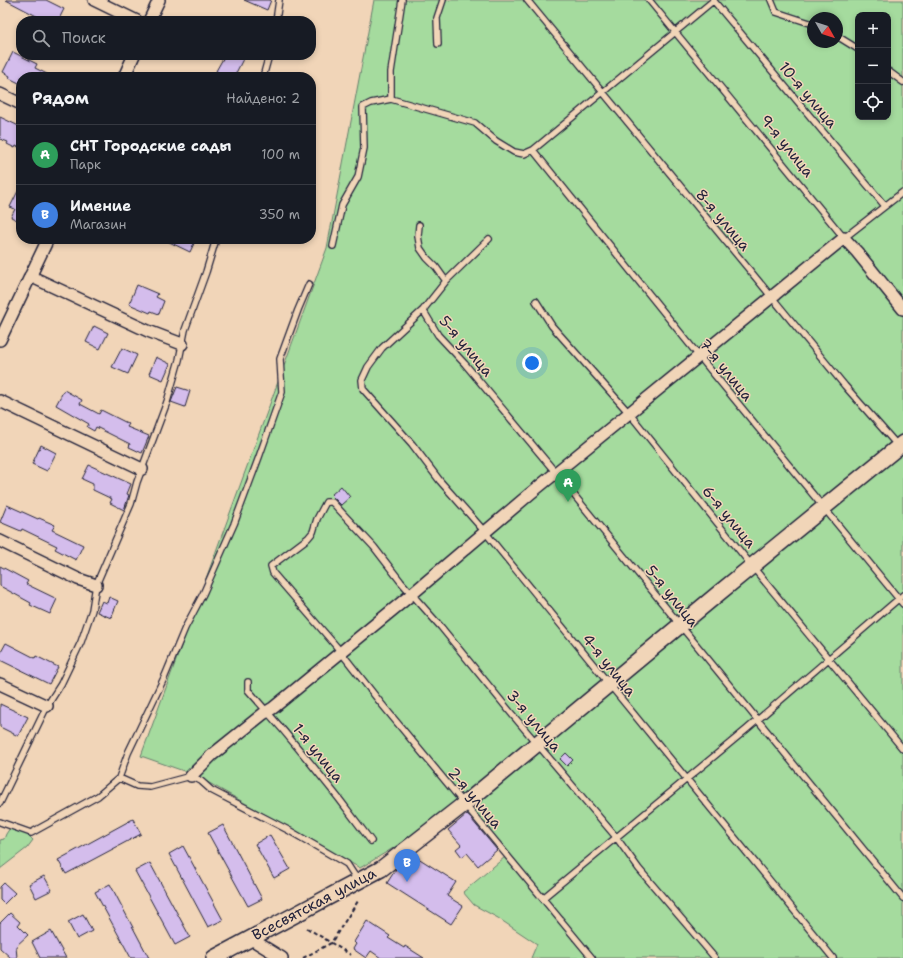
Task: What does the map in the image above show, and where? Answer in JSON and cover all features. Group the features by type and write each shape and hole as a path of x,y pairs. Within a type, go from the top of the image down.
{"street":[{"path":"94,0 127,16"},
{"path":"151,16 159,0"},
{"path":"126,72 132,60"},
{"path":"0,94 16,102"},
{"path":"191,776 212,755 273,708 556,473 844,238"},
{"name":"9-я улица","path":"844,238 903,309"},
{"path":"0,340 46,244"},
{"path":"30,276 141,328 182,344"},
{"path":"0,401 142,469"},
{"name":"Всесвятская улица","path":"214,958 381,869 467,802 752,566 902,447"},
{"path":"0,541 78,579 96,585"},
{"path":"0,684 47,706"},
{"path":"251,939 282,958"}],"lane":[{"path":"277,16 279,0"},
{"path":"391,99 391,72 402,0"},
{"path":"438,44 437,18 442,0"},
{"name":"8-я улица","path":"527,0 850,392 902,447"},
{"name":"9-я улица","path":"649,0 777,159 844,238"},
{"path":"333,246 342,205 358,177 364,148 363,107 371,103 391,99 475,123 496,141 514,152 524,154 533,150 714,0"},
{"name":"10-я улица","path":"714,0 885,206"},
{"path":"771,0 776,12 807,22"},
{"path":"843,40 856,48"},
{"path":"265,72 268,60"},
{"path":"891,73 903,82"},
{"name":"7-я улица","path":"533,150 824,508 901,597 903,604"},
{"path":"844,238 903,192"},
{"path":"419,225 418,236 420,248 446,281"},
{"path":"423,310 446,281 489,239"},
{"path":"0,803 47,706 61,684 81,642 92,610 96,585 131,504 142,469 167,402 182,344 214,244"},
{"path":"0,822 31,832 98,796 119,778 131,747 165,676 185,628 212,575 237,516 282,392 280,359 309,284"},
{"name":"6-я улица","path":"536,301 552,326 629,413 752,566 903,749"},
{"name":"4-я улица","path":"423,310 382,348 368,367 362,380 363,390 412,444 440,481 485,532 834,958"},
{"name":"5-я улица","path":"423,310 438,335 466,364 903,898"},
{"name":"2-я улица","path":"332,502 326,502 317,519 313,532 308,538 271,566 273,573 309,614 380,702 467,802 592,958"},
{"name":"3-я улица","path":"332,502 374,547 616,837 639,869 715,958"},
{"path":"543,898 757,720 901,597"},
{"name":"1-я улица","path":"248,682 248,690 340,799 371,841"},
{"path":"119,778 137,786 150,788 191,776 201,781 211,790 290,831 347,864 358,881"}],"path":[{"path":"303,958 331,943 358,901"},
{"path":"307,928 351,956"}],"green space":[{"path":"374,0 903,0 903,958 531,958 537,944 498,918 474,905 463,892 505,857 460,799 410,838 360,868 195,775 141,756 327,248"},
{"path":"10,828 28,835 33,840 27,848 0,869 0,840 4,839"}],"building":[{"path":"6,0 46,0 64,9 60,16 36,16"},
{"path":"244,0 271,0 267,10"},
{"path":"13,52 16,54 16,60 29,60 37,64 35,68 43,72 16,72 16,82 9,78 10,76 3,72"},
{"path":"222,60 242,60 236,72 216,71"},
{"path":"0,117 16,125 15,148 7,144 8,142 0,139"},
{"path":"16,195 16,220 11,217 15,209 10,207"},
{"path":"173,244 194,244 190,252"},
{"path":"137,285 158,294 156,297 164,301 159,314 151,311 150,313 129,304"},
{"path":"94,326 108,333 100,349 86,342"},
{"path":"122,348 137,355 128,374 112,367"},
{"path":"156,357 170,364 163,380 149,374"},
{"path":"177,387 190,391 185,407 171,402"},
{"path":"64,390 82,400 80,404 99,414 101,410 129,424 127,427 149,436 142,453 129,447 130,444 96,427 94,431 87,427 89,424 56,405"},
{"path":"41,445 56,453 47,471 32,464"},
{"path":"89,465 131,484 127,494 129,495 124,510 110,503 112,499 93,490 93,484 82,479"},
{"path":"341,486 350,497 341,505 331,495"},
{"path":"7,505 55,525 52,530 83,545 76,560 55,549 57,546 22,529 21,531 0,522"},
{"path":"0,566 28,581 26,584 57,599 50,614 30,605 31,603 0,586"},
{"path":"109,597 118,601 111,618 97,612 102,601 107,603"},
{"path":"6,643 35,658 36,656 58,667 49,684 0,660 0,654"},
{"path":"0,704 28,717 18,736 0,727"},
{"path":"566,753 573,760 567,766 560,759"},
{"path":"467,814 497,850 478,866 467,853 462,857 456,849 461,845 448,830"},
{"path":"133,819 141,834 66,874 58,860"},
{"path":"223,825 262,899 248,906 208,833"},
{"path":"270,835 290,869 274,878 255,844"},
{"path":"183,846 223,920 208,927 169,854"},
{"path":"415,856 456,882 447,896 463,906 451,924 387,883 396,869"},
{"path":"150,863 190,937 175,945 135,871"},
{"path":"44,876 52,890 36,898 29,884"},
{"path":"4,883 15,893 4,904 0,900 0,887"},
{"path":"110,884 149,958 131,958 95,892"},
{"path":"10,913 20,922 18,925 28,935 16,946 17,958 11,958 0,948 0,923"},
{"path":"83,914 92,931 77,939 68,922"},
{"path":"367,921 390,936 388,938 404,948 405,946 424,958 381,958 371,951 366,958 353,949 356,944 354,942"},
{"path":"51,931 66,958 40,958 32,942"}],"place":[{"name":"СНТ Городские сады","path":"568,502"},
{"name":"Имение","path":"407,882"}]}
